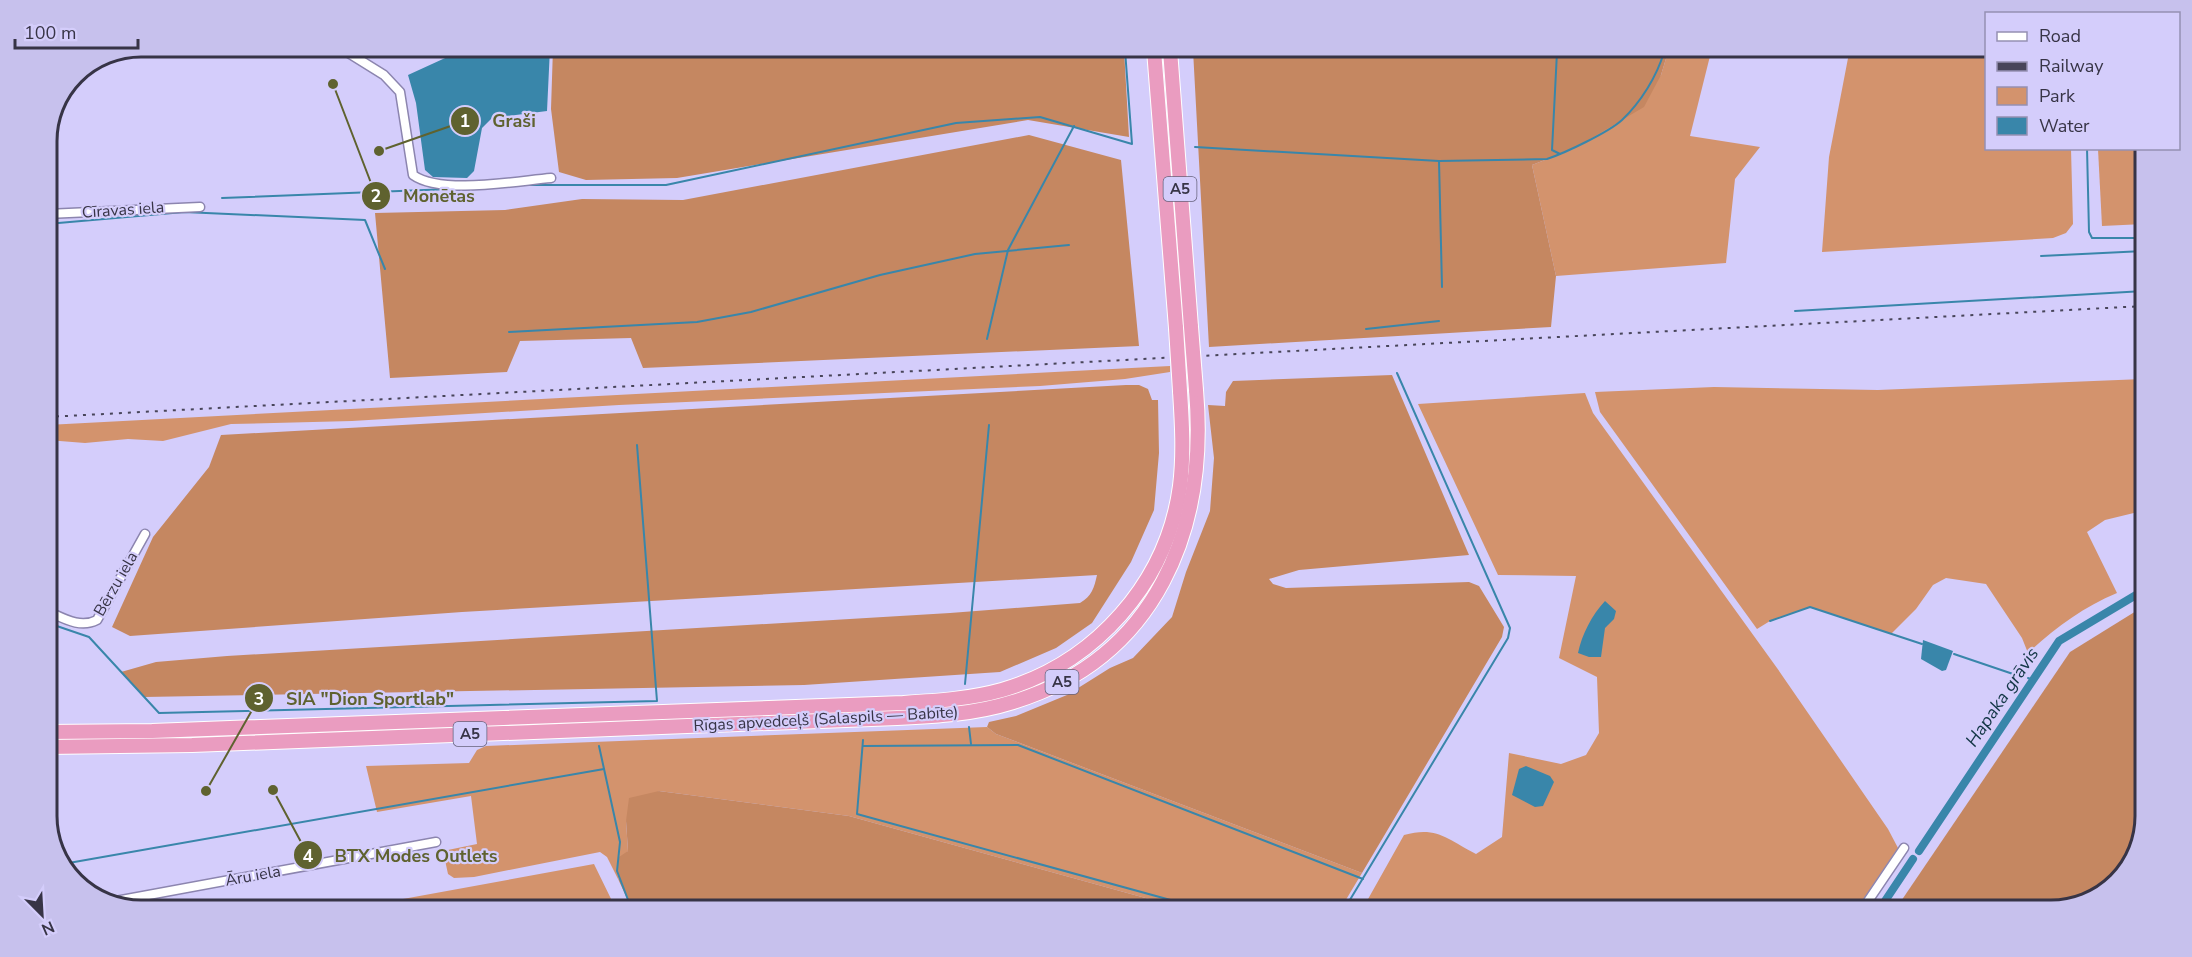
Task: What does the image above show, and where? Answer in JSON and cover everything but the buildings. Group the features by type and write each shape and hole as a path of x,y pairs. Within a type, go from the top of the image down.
{"highway":[{"name":"Rīgas apvedceļš (Salaspils — Babīte)","path":"57,732 930,701 974,696 1016,686 1058,667 1093,643 1127,608 1146,579 1168,532 1179,488 1182,456 1180,391 1155,57"},
{"name":"Rīgas apvedceļš (Salaspils — Babīte)","path":"57,747 122,747 897,718 955,714 1012,703 1061,682 1103,655 1133,625 1160,587 1181,543 1193,501 1198,457 1196,390 1171,57"},
{"path":"122,747 131,740 131,735 125,731"}],"street":[{"path":"355,57 384,75 400,92 413,174 420,179 428,183 463,184 551,178"},
{"name":"Cīravas iela","path":"57,214 200,207"},
{"name":"Bērzu iela","path":"57,615 77,624 89,624 97,620 145,534"},
{"name":"Āru iela","path":"129,899 436,842"},
{"path":"1869,900 1904,848"}],"green space":[{"path":"1666,57 1710,57 1690,136 1760,147 1735,179 1726,263 1556,276 1532,165 1573,149 1661,75"},
{"path":"1848,57 1985,57 1985,150 2071,150 2073,224 2066,233 2053,238 1822,252 1829,157"},
{"path":"2098,150 2135,150 2135,224 2102,226"},
{"path":"1170,366 1170,372 1125,379 1040,386 619,405 352,421 231,424 163,441 128,439 85,443 57,441 57,424"},
{"path":"2135,379 2135,513 2105,520 2087,532 2117,593 2070,619 2028,653 2022,638 1986,584 1946,578 1933,585 1916,609 1891,634 1810,607 1770,621 1757,629 1600,412 1595,392 1714,387 1878,390"},
{"path":"1585,393 1593,413 1777,668 1888,829 1898,848 1863,900 1367,900 1404,835 1434,833 1476,854 1502,837 1509,753 1561,764 1586,755 1599,733 1597,677 1559,658 1576,576 1498,575 1418,404"},
{"path":"987,727 996,734 1362,873 1346,900 1153,900 849,816 659,791 626,821 628,851 617,871 619,881 607,857 600,852 474,877 454,878 448,874 443,851 477,844 471,796 377,812 366,766 469,763 477,750 486,746"},
{"path":"594,864 612,900 397,900"}],"shaded area":[{"path":"553,57 1124,57 1129,137 1028,120 677,178 586,180 559,172 551,109"},
{"path":"1193,57 1666,57 1661,75 1644,107 1573,149 1532,165 1556,276 1551,327 1209,347"},
{"path":"1029,135 1121,160 1139,346 643,368 631,338 520,341 507,372 390,378 375,213 505,210 582,199 683,200"},
{"path":"1392,375 1469,555 1299,570 1269,579 1273,584 1286,588 1469,582 1479,586 1504,627 1502,637 1362,873 996,734 987,727 989,722 1016,716 1067,695 1110,668 1133,658 1172,617 1186,572 1210,511 1214,458 1208,405 1225,406 1226,392 1233,381"},
{"path":"1139,385 1148,389 1152,400 1158,400 1159,453 1154,510 1131,562 1092,623 1056,648 1000,672 804,685 144,697 121,672 156,662 227,656 950,613 1080,603 1092,591 1097,575 462,612 130,636 112,627 153,537 209,467 221,435"},
{"path":"2135,612 2135,816 2129,848 2121,863 2098,886 2073,897 2062,899 1902,900 2070,652"},
{"path":"659,791 849,816 1153,900 628,900 617,871 619,857 628,851 626,821 629,798"}],"water":[{"path":"447,57 550,57 547,111 492,118 482,128 474,171 467,178 433,177 425,170 416,103 408,75"},
{"path":"1605,601 1616,611 1614,619 1605,628 1601,657 1589,657 1578,653 1588,625"},
{"path":"1923,640 1953,651 1946,670 1942,671 1921,659"},
{"path":"1526,766 1550,776 1554,782 1543,806 1535,807 1512,795 1519,769"}],"waterway":[{"path":"529,185 666,185 956,123 1040,117 1132,144 1126,57"},
{"path":"1557,57 1552,150 1560,154"},
{"path":"1195,147 1439,161 1547,159 1586,142 1622,120 1648,88 1662,57"},
{"path":"987,339 1008,250 1074,126"},
{"path":"2087,150 2089,232 2092,238 2135,238"},
{"path":"1439,161 1442,287"},
{"path":"222,198 450,189"},
{"path":"57,223 184,212 365,220 385,269"},
{"path":"509,332 697,322 751,312 880,275 975,254 1069,245"},
{"path":"2041,256 2135,251"},
{"path":"1795,311 2135,292"},
{"path":"1366,329 1439,321"},
{"path":"1350,900 1508,638 1510,628 1397,373"},
{"path":"965,684 989,425"},
{"path":"57,626 89,637 159,713 657,701 637,445"},
{"name":"Hapaka grāvis","path":"1919,851 2059,641 2135,596"},
{"path":"1770,621 1810,607 1922,644"},
{"path":"1954,654 2016,675"},
{"name":"Hapaka grāvis","path":"2028,678 2033,680"},
{"path":"969,727 971,744"},
{"path":"863,740 857,814 1170,900"},
{"path":"863,746 1018,745 1363,879"},
{"path":"599,746 620,842 617,871 628,900"},
{"path":"71,863 604,769"},
{"name":"Hapaka grāvis","path":"1886,900 1913,859"}],"railway":[{"path":"57,416 2135,306"}],"place":[{"name":"Monētas","path":"333,84"},
{"name":"Graši","path":"379,151"},
{"name":"BTX Modes Outlets","path":"273,790"},
{"name":"SIA \"Dion Sportlab\"","path":"206,791"}]}
